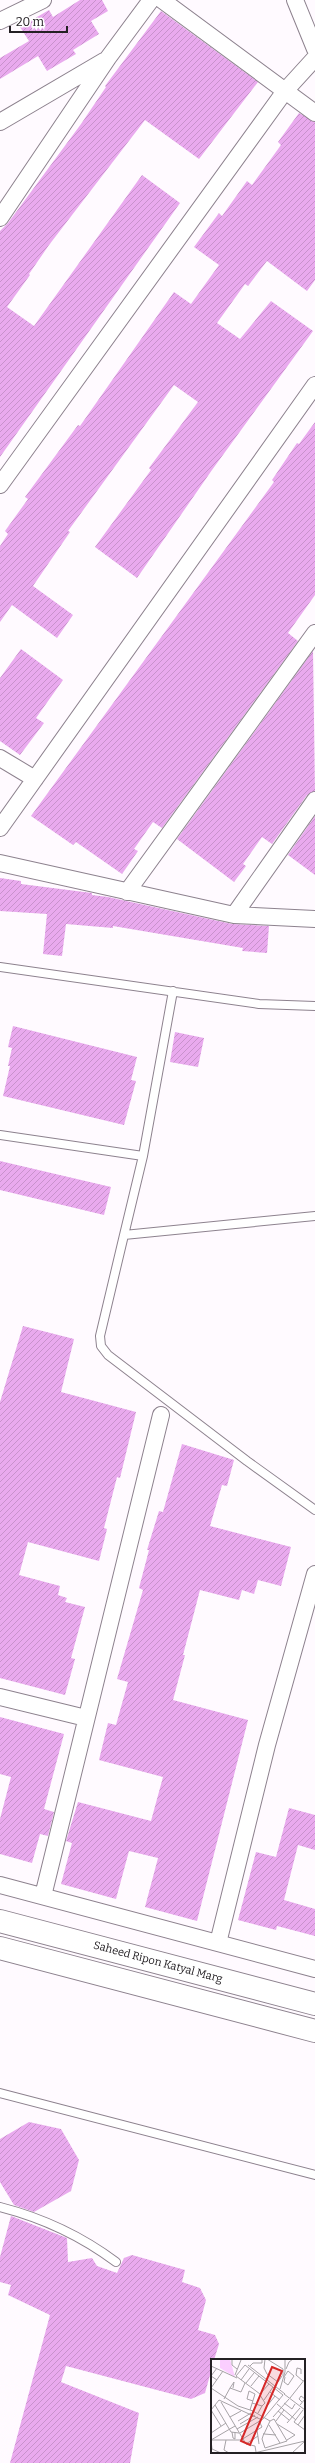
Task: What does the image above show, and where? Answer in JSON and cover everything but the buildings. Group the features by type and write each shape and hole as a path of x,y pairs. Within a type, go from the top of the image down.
{"street":[{"path":"0,21 43,0"},
{"path":"0,218 108,58 151,0"},
{"path":"162,0 315,113"},
{"path":"295,0 315,49"},
{"path":"0,122 108,58"},
{"path":"0,485 285,91 315,58"},
{"path":"0,828 315,384"},
{"path":"127,892 315,633"},
{"path":"0,758 35,779"},
{"path":"234,915 315,800"},
{"path":"0,863 234,915 315,919"},
{"path":"43,1896 161,1415"},
{"path":"218,1943 267,1745 315,1574"},
{"path":"0,1697 86,1718"},
{"path":"0,1885 315,1969"},
{"name":"Saheed Ripon Katyal Marg","path":"0,1921 315,2004"},
{"path":"0,1948 315,2031"}],"lane":[{"path":"0,967 259,1004 315,1006"},
{"path":"173,991 143,1156 100,1336 101,1346 108,1355 315,1510"},
{"path":"0,1135 143,1156"},
{"path":"124,1235 315,1216"},
{"path":"0,2093 315,2174"},
{"path":"0,2207 49,2221 90,2242 116,2262"}]}
